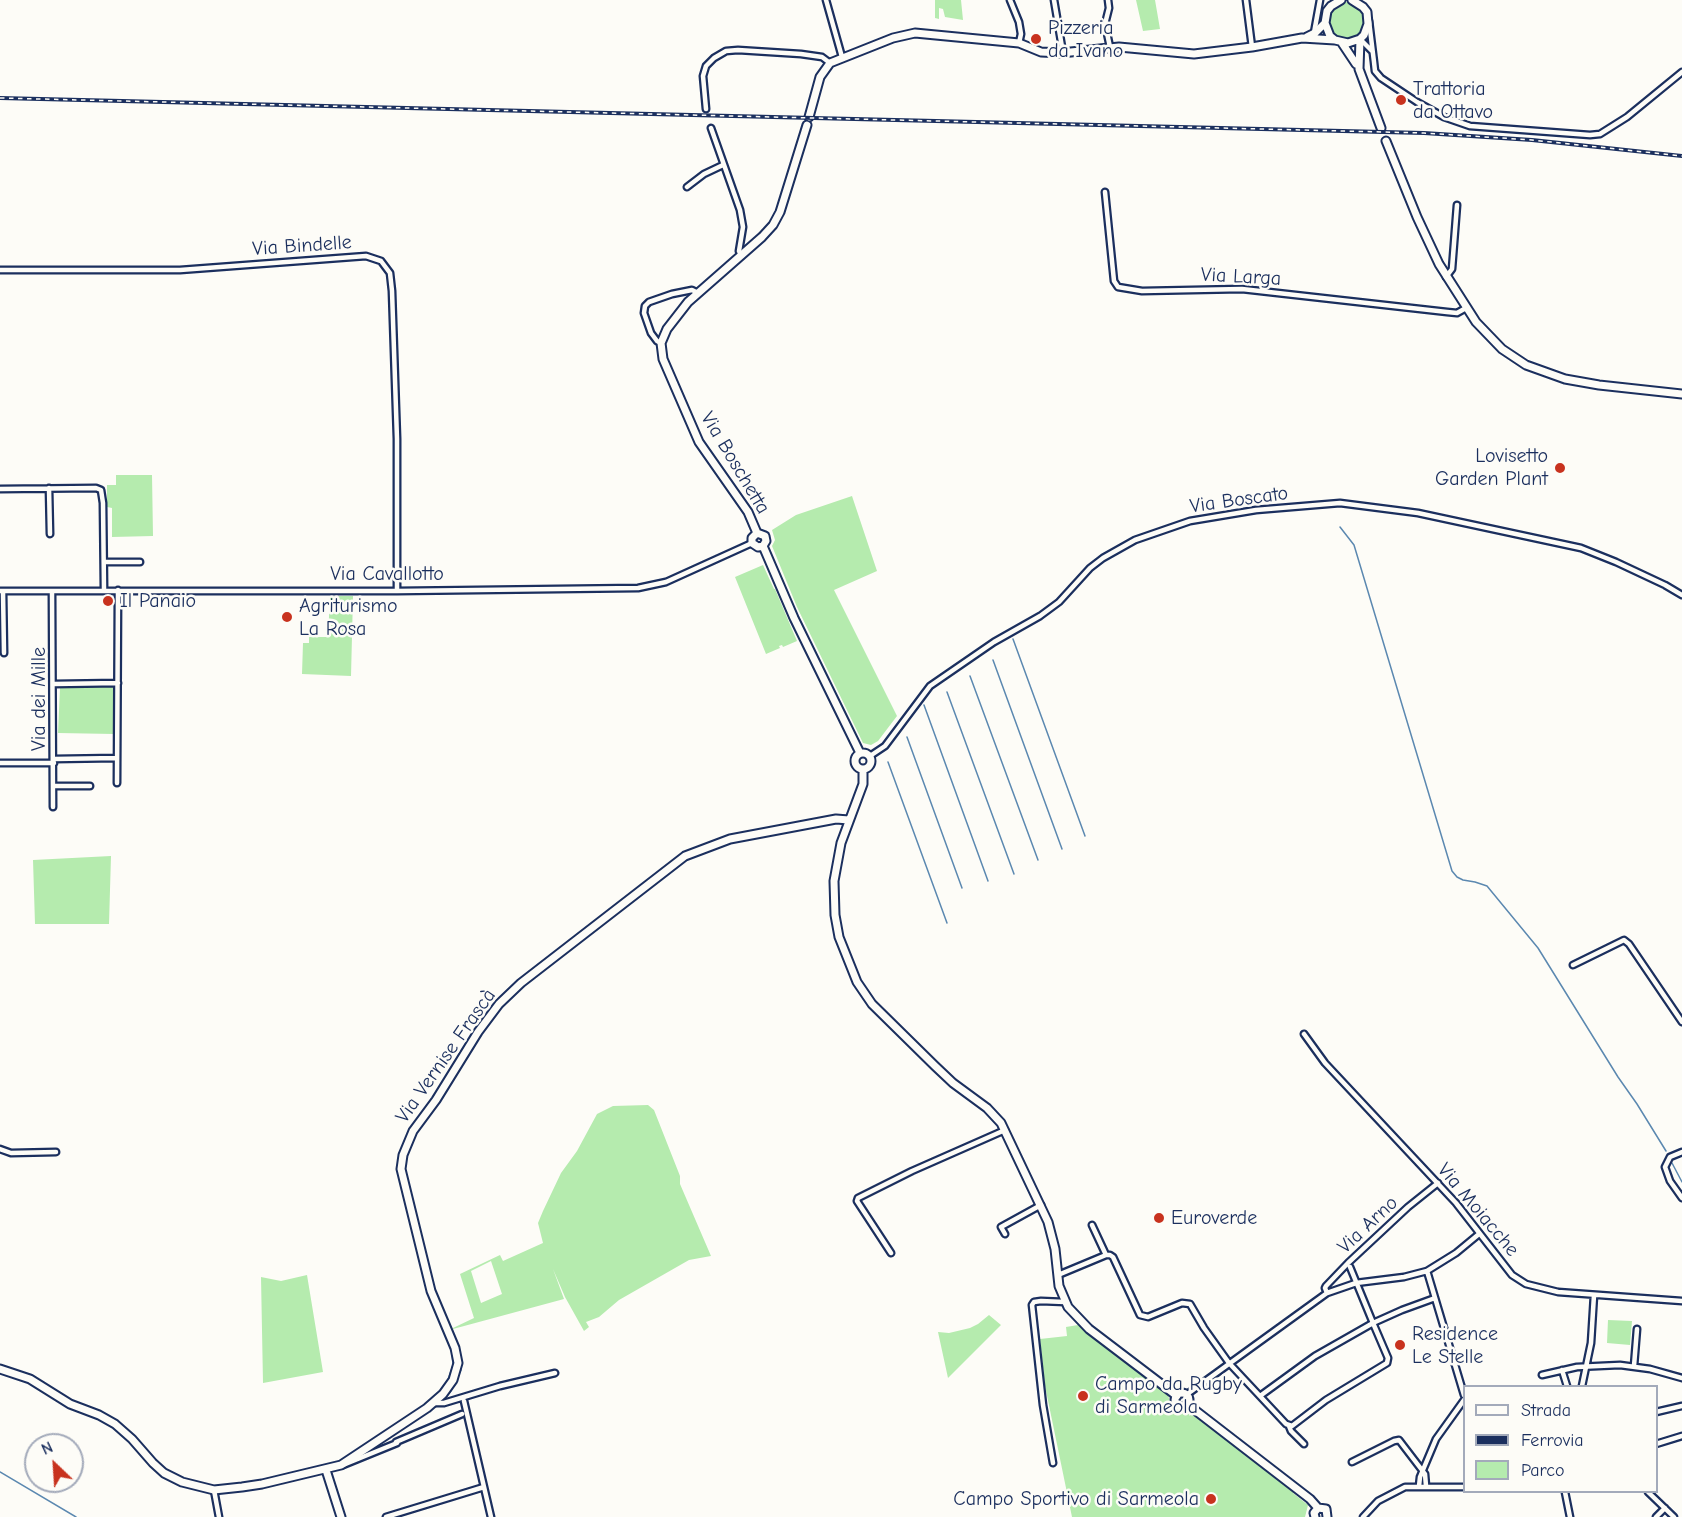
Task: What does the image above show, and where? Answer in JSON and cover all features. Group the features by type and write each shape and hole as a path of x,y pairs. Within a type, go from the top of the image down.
{"street":[{"path":"826,0 842,57"},
{"path":"1010,0 1019,22 1021,34 1019,44"},
{"path":"1054,0 1063,53"},
{"path":"1108,0 1109,8 1105,24 1110,47"},
{"path":"1246,0 1252,47"},
{"path":"1314,36 1320,0"},
{"path":"1341,0 1332,3 1325,17 1326,30 1338,41 1359,69 1382,128"},
{"path":"1353,0 1364,7 1368,18 1375,71 1381,78 1417,102 1460,124 1600,134 1608,131 1682,72"},
{"path":"1359,69 1360,39 1367,30 1368,18"},
{"path":"1314,36 1325,23"},
{"path":"698,293 692,290 647,303 645,318 655,339 661,343 674,318 698,293 762,237 780,212 820,77 830,63 842,57 893,38 915,33 1019,44 1041,52 1063,53 1110,47 1133,47 1169,53 1194,54 1314,36 1348,43 1360,39"},
{"path":"1360,39 1372,51"},
{"path":"1358,52 1365,48 1372,51"},
{"path":"706,109 703,76 706,66 726,51 801,54 822,57 830,63"},
{"path":"711,128 740,210 743,227 739,252 741,255"},
{"path":"1386,141 1423,233 1446,277 1483,331 1502,349 1539,371 1582,383 1682,394"},
{"path":"687,187 704,174 723,165"},
{"name":"Via Larga","path":"1105,192 1114,281 1118,286 1142,291 1242,289 1457,313 1466,308"},
{"path":"1446,277 1452,269 1457,205"},
{"name":"Via Bindelle","path":"0,270 180,270 366,256 381,261 390,273 392,291 397,439 397,591"},
{"name":"Via Boschetta","path":"661,343 663,359 699,442 743,505 757,533 753,536 752,543"},
{"path":"49,488 50,534"},
{"path":"0,489 96,488 101,490 103,494 104,590"},
{"name":"Via Boscato","path":"870,756 885,746 930,686 994,642 1040,616 1059,602 1102,558 1135,540 1190,521 1237,513 1340,503 1418,513 1581,548 1617,562 1682,595"},
{"path":"757,533 763,534 766,539 763,546 794,618 860,753"},
{"path":"752,543 758,547 763,546"},
{"name":"Via Cavallotto","path":"1,591 397,591 638,588 666,582 752,543"},
{"path":"104,562 140,562"},
{"path":"117,783 118,590"},
{"path":"1,591 4,653"},
{"name":"Via dei Mille","path":"52,591 53,807"},
{"path":"54,684 118,683"},
{"path":"864,752 870,756 870,765 863,769 858,768 855,757 864,752"},
{"path":"0,763 117,758"},
{"path":"863,769 863,784 838,856 834,897 839,937 857,982 873,1004 953,1083 987,1108 1005,1130 1041,1205 1052,1234 1058,1275 1065,1302 1075,1316 1177,1396"},
{"path":"54,786 90,786"},
{"name":"Via Vernise Frascà","path":"340,1466 432,1403 443,1394 453,1380 458,1364 455,1348 431,1291 401,1169 403,1155 413,1131 499,1004 521,983 685,856 730,839 836,819 849,820"},
{"path":"1573,965 1624,940 1682,1022"},
{"name":"Via Moiacche","path":"1304,1034 1325,1063 1456,1203 1512,1275 1527,1284 1558,1292 1682,1301"},
{"path":"891,1253 857,1201 858,1198 912,1171 1005,1130"},
{"path":"0,1149 11,1154 56,1152"},
{"path":"1682,1152 1670,1157 1665,1167 1670,1181 1682,1198"},
{"name":"Via Arno","path":"1327,1293 1326,1286 1348,1263 1408,1207 1438,1183"},
{"path":"1005,1234 1001,1227 1041,1205"},
{"path":"1092,1225 1106,1255"},
{"path":"1177,1396 1186,1395 1327,1293 1356,1283 1404,1277 1426,1271 1456,1253 1479,1234"},
{"path":"1058,1275 1106,1255 1113,1257 1143,1317 1182,1303 1190,1304 1229,1363 1304,1444"},
{"path":"1289,1426 1387,1362 1388,1358 1350,1267"},
{"path":"1426,1271 1463,1395"},
{"path":"1582,1385 1591,1343 1594,1295"},
{"path":"1260,1396 1315,1356 1373,1323 1435,1298"},
{"path":"1053,1463 1043,1405 1032,1305 1034,1302 1041,1301 1065,1302"},
{"path":"1634,1366 1637,1329"},
{"path":"1542,1375 1586,1366 1634,1366 1682,1378"},
{"name":"Via Vernise Frascà","path":"0,1369 30,1379 70,1404 115,1424 165,1473 182,1482 214,1490 262,1484 347,1465 462,1414"},
{"path":"1562,1370 1567,1385"},
{"name":"Via Vernise Frascà","path":"432,1403 444,1403 500,1386 555,1373"},
{"path":"1186,1395 1187,1404"},
{"path":"1177,1396 1175,1403 1179,1407 1187,1404"},
{"path":"1419,1486 1422,1472 1436,1439 1463,1399"},
{"path":"464,1401 491,1517"},
{"path":"1187,1404 1310,1498 1318,1508"},
{"path":"1658,1412 1682,1406"},
{"path":"1658,1443 1682,1437"},
{"path":"1352,1461 1399,1440 1427,1478 1426,1486"},
{"path":"326,1470 341,1517"},
{"path":"386,1517 484,1486"},
{"path":"1363,1517 1378,1501 1405,1487 1463,1487"},
{"path":"214,1490 219,1517"},
{"path":"1565,1493 1570,1517"},
{"path":"1650,1493 1674,1517"},
{"path":"1318,1508 1324,1508 1327,1514 1335,1517"},
{"path":"1315,1517 1314,1513 1318,1508"},
{"path":"1656,1517 1665,1508"}],"green space":[{"path":"935,0 961,0 963,20 945,17 943,9 939,8 939,19 935,18"},
{"path":"1136,0 1155,0 1160,29 1143,31"},
{"path":"1347,2 1360,8 1366,21 1360,34 1347,40 1334,34 1328,21 1334,8"},
{"path":"116,475 152,475 153,536 112,537 112,508 107,507 107,485 116,485"},
{"path":"852,496 877,571 834,590 897,716 878,741 871,745 863,743 797,607 772,546 775,540 772,530 796,515"},
{"path":"763,565 797,641 783,647 779,646 780,648 766,654 735,577"},
{"path":"330,596 353,596 351,676 302,674 303,643 309,643 309,637 328,637"},
{"path":"111,686 115,689 114,734 58,733 60,688"},
{"path":"111,856 109,924 35,924 33,860"},
{"path":"648,1105 654,1110 680,1176 680,1184 711,1256 689,1260 619,1300 599,1317 586,1322 589,1327 584,1331 553,1269 564,1299 453,1329 474,1318 460,1274 500,1255 503,1261 543,1243 538,1223 561,1173 577,1151 597,1114 613,1106","holes":["491,1261 502,1294 481,1303 471,1271"]},
{"path":"307,1275 323,1372 263,1383 261,1277 281,1281"},
{"path":"989,1315 1001,1325 948,1378 938,1332 949,1333 970,1328"},
{"path":"1608,1320 1632,1321 1630,1345 1607,1343"},
{"path":"1078,1325 1168,1395 1171,1406 1179,1411 1187,1410 1190,1412 1189,1416 1192,1413 1294,1491 1293,1493 1308,1505 1305,1517 1072,1517 1045,1386 1040,1339 1067,1336 1066,1327"}],"waterway":[{"path":"1340,527 1354,545 1452,871 1463,880 1487,886 1538,948 1666,1151"},
{"path":"1013,639 1085,836"},
{"path":"993,660 1062,849"},
{"path":"970,676 1038,860"},
{"path":"947,692 1014,874"},
{"path":"924,705 988,881"},
{"path":"907,737 962,888"},
{"path":"888,762 947,923"},
{"path":"1672,1163 1682,1182"},
{"path":"397,1167 399,1177"},
{"path":"436,1396 448,1380 453,1365 452,1352 439,1318"},
{"path":"442,1400 451,1391 461,1370"},
{"path":"0,1472 76,1517"}],"railway":[{"path":"0,98 1424,133 1532,140 1682,156"}],"place":[{"name":"Pizzeria da Ivano","path":"1036,39"},
{"name":"Trattoria da Ottavo","path":"1401,100"},
{"name":"Lovisetto Garden Plant","path":"1560,468"},
{"name":"Il Panaio","path":"108,601"},
{"name":"Agriturismo La Rosa","path":"287,617"},
{"name":"Euroverde","path":"1159,1218"},
{"name":"Residence Le Stelle","path":"1400,1345"},
{"name":"Campo da Rugby di Sarmeola","path":"1083,1396"},
{"name":"Campo Sportivo di Sarmeola","path":"1211,1499"}]}
